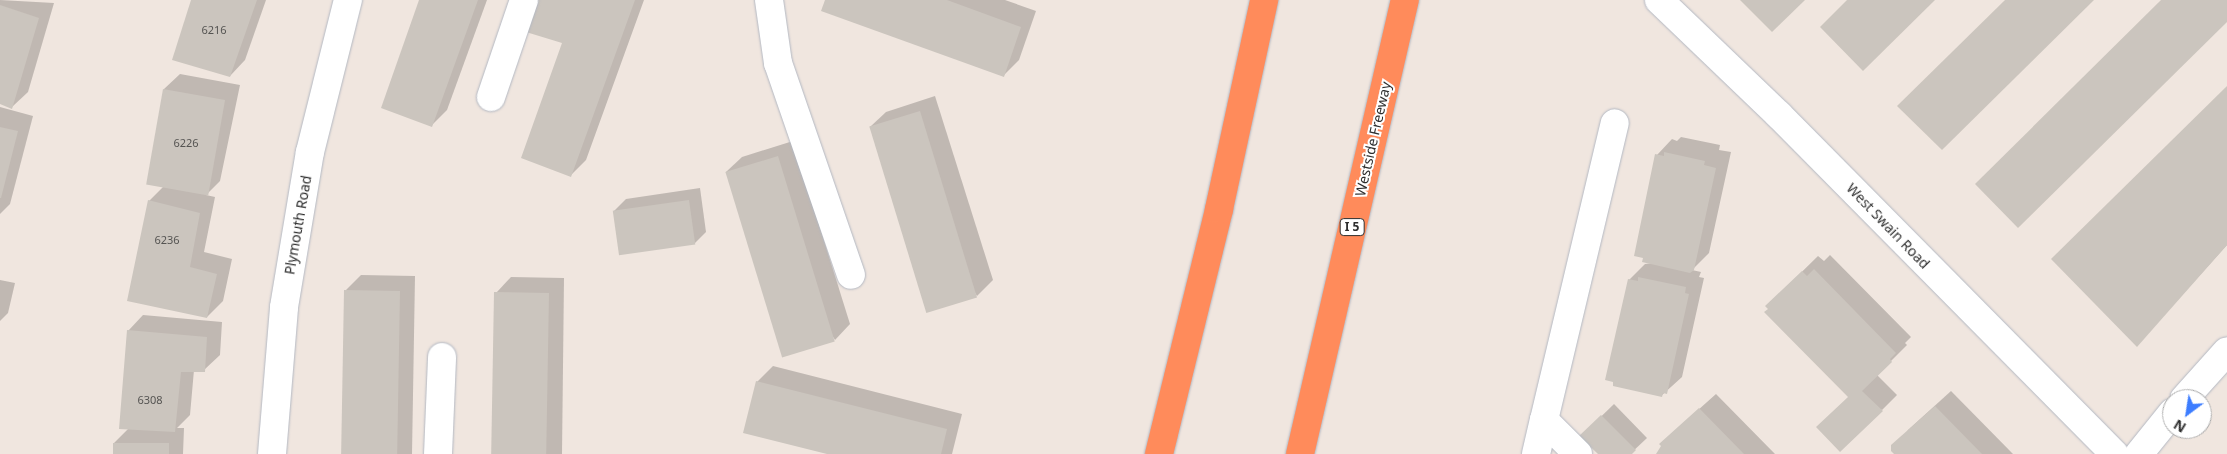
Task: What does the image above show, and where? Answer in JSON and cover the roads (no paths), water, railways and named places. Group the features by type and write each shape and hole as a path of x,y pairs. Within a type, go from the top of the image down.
{"highway":[{"path":"1159,454 1219,209 1264,0"},
{"name":"Westside Freeway","path":"1300,454 1405,0"}],"street":[{"name":"Plymouth Road","path":"272,454 284,306 310,152 348,0"},
{"path":"491,97 524,0"},
{"path":"769,0 778,63 851,275"},
{"name":"West Swain Road","path":"1659,0 1780,115 2114,454"},
{"path":"1536,454 1615,123"},
{"path":"2193,389 2227,350"},
{"path":"438,454 442,357"},
{"path":"1544,420 1578,454"},
{"path":"2139,454 2162,425"}]}
